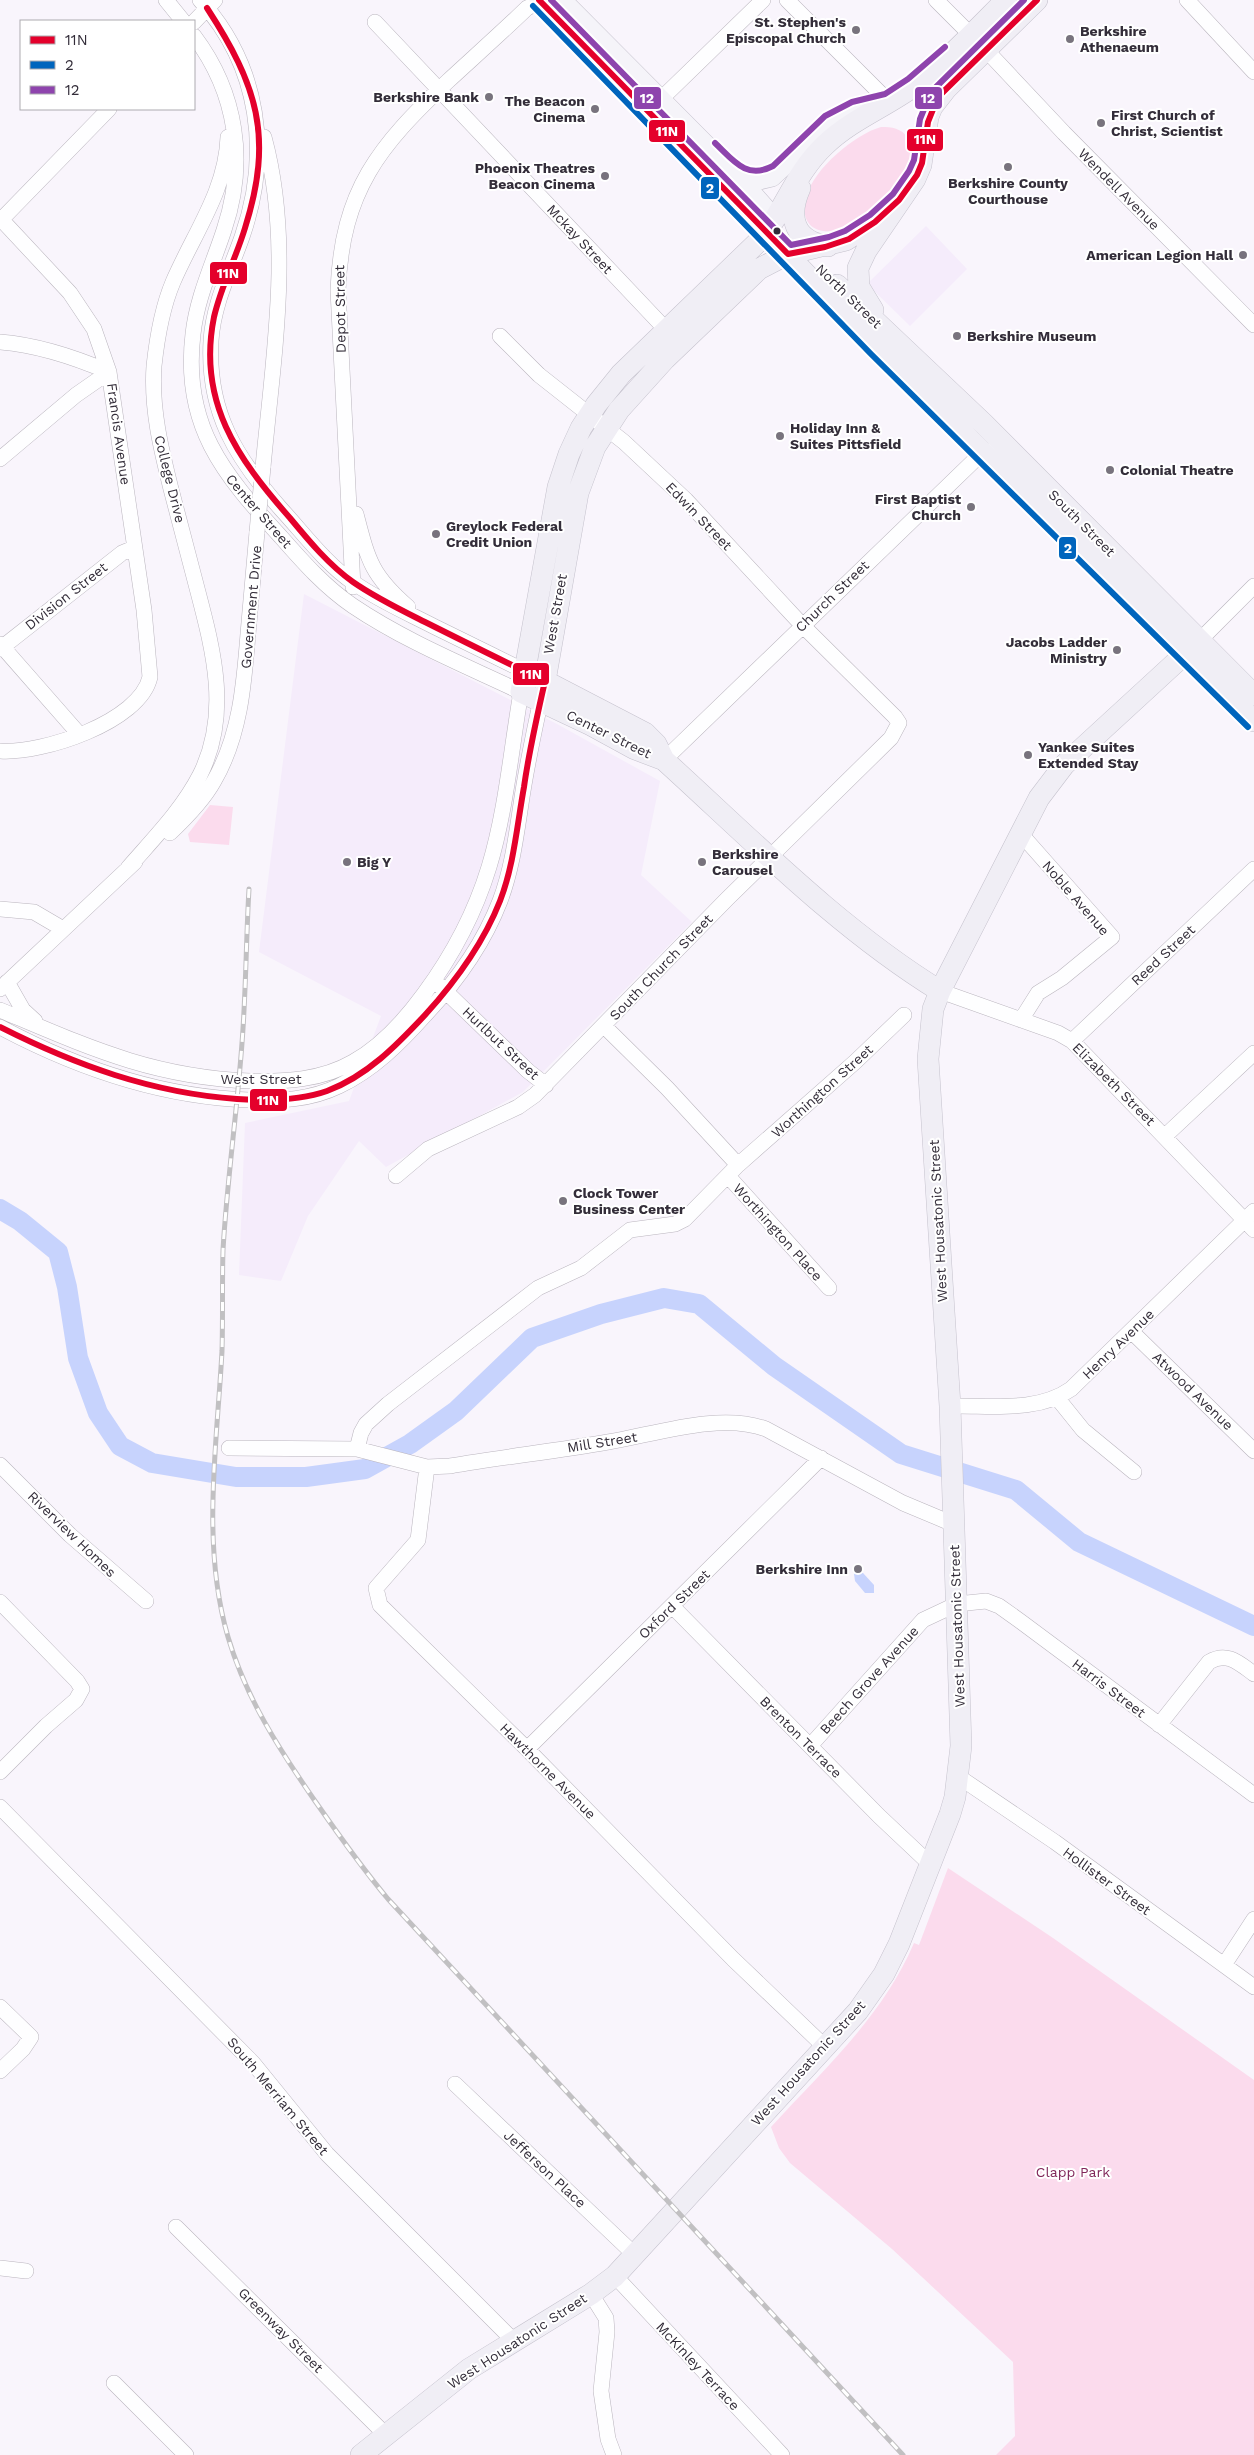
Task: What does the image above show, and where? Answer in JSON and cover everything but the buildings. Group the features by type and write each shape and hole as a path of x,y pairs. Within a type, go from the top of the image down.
{"highway":[{"path":"909,352 865,300 857,281 858,268 862,256 906,191 921,165 928,117 932,107 1006,0"},
{"path":"829,246 818,245 778,223 794,201 814,157 848,127 978,43 1037,0"},
{"name":"West Street","path":"521,692 558,487 569,454 589,415 621,374 673,338 759,270 795,252 829,246 846,240 880,218 906,191"},
{"name":"North Street","path":"778,223 795,252 909,352"},
{"name":"West Street","path":"543,691 578,493 588,462 606,428 673,338 778,223"},
{"name":"South Street","path":"795,252 877,348 983,452 1192,647 1254,695"},
{"name":"South Street","path":"909,352 1009,449 1192,647 1254,721"},
{"name":"West Housatonic Street","path":"361,2455 385,2434 469,2370 591,2294 614,2276 858,2011 884,1974 899,1944 950,1814 959,1777 961,1746 952,1442 928,1060 933,1009 940,991 1039,798 1064,765 1192,647"},
{"name":"Center Street","path":"521,692 543,691 590,724 635,749 664,760 878,951 940,991"}],"main road":[{"name":"North Street","path":"541,0 778,223"},
{"name":"North Street","path":"562,0 736,175 778,223"},
{"path":"736,175 755,181 768,179 778,173 830,123 855,110 889,102"}],"street":[{"path":"166,0 182,20"},
{"name":"Depot Street","path":"354,606 350,488 339,319 339,261 343,241 356,199 374,162 399,128 527,8 541,0"},
{"path":"660,100 763,0"},
{"path":"787,0 889,102"},
{"name":"Wendell Avenue","path":"936,0 1064,133 1254,325"},
{"path":"1187,0 1254,72"},
{"path":"195,21 208,3"},
{"name":"Center Street","path":"208,3 238,59 254,101 257,152 253,198 243,233 219,300 211,339 211,368 216,401 229,438 245,465 315,547 353,583 398,609 524,671 543,691"},
{"name":"Mckay Street","path":"375,22 673,338"},
{"name":"Center Street","path":"195,38 217,74 228,102 236,131 237,177 229,214 201,295 193,333 192,370 198,409 215,454 239,491 317,577 354,606 405,636 521,692"},
{"name":"College Drive","path":"128,868 166,826 186,798 207,758 216,723 218,689 214,658 159,438 153,389 157,344 168,295 216,196 225,169 228,137 217,74"},
{"name":"Government Drive","path":"4,985 128,868 167,836 190,813 215,780 227,754 238,721 244,685 277,310 279,259 272,182 265,142 254,101"},
{"path":"1,219 108,110"},
{"name":"Francis Avenue","path":"1,219 70,293 94,329 109,372 144,610 150,677 148,686 136,703 100,726 80,734"},
{"name":"Edwin Street","path":"500,336 539,375 624,442 686,500 802,625 896,716 899,723"},
{"path":"0,342 42,348 79,359 109,372"},
{"path":"0,459 76,395 109,372"},
{"path":"983,452 1009,449"},
{"name":"Church Street","path":"664,760 983,452"},
{"name":"Depot Street","path":"350,488 364,544 374,570 388,591 423,620"},
{"name":"Division Street","path":"1,647 122,553 134,548"},
{"path":"1192,647 1254,586"},
{"path":"0,751 52,746 80,734 1,647"},
{"name":"West Street","path":"0,1027 59,1056 143,1085 184,1094 222,1099 279,1101 321,1094 354,1078 392,1050 447,991 485,936 506,882 516,844 521,804 543,691"},
{"name":"West Street","path":"0,1010 120,1059 172,1073 222,1080 267,1081 303,1079 335,1070 353,1062 374,1048 406,1016 434,980 466,924 489,867 521,692"},
{"name":"South Church Street","path":"396,1176 428,1149 518,1107 546,1084 727,899 772,857 891,738 899,723"},
{"name":"Noble Avenue","path":"1020,833 1112,937 1062,978 1038,993 1021,1020"},
{"name":"Reed Street","path":"1072,1041 1254,869"},
{"path":"0,909 34,912 64,929"},
{"name":"Hurlbut Street","path":"434,980 528,1071 546,1084"},
{"name":"West Street","path":"4,985 23,1010 51,1032"},
{"name":"Elizabeth Street","path":"940,991 1058,1033 1072,1041 1251,1220"},
{"name":"Worthington Street","path":"357,1449 360,1433 366,1424 388,1404 538,1288 582,1268 630,1230 675,1224 685,1219 738,1165 855,1062 904,1015"},
{"path":"604,1026 667,1088 738,1165"},
{"path":"1165,1136 1254,1053"},
{"name":"Worthington Place","path":"728,1176 829,1288"},
{"name":"Henry Avenue","path":"950,1406 1041,1404 1058,1399 1071,1389 1251,1220"},
{"name":"Atwood Avenue","path":"1131,1331 1254,1451"},
{"path":"1058,1399 1083,1430 1134,1472"},
{"name":"Mill Street","path":"229,1448 357,1449 427,1467 450,1466 606,1442 708,1422 755,1425 821,1458 903,1503 953,1517"},
{"name":"Oxford Street","path":"528,1749 821,1458"},
{"name":"Riverview Homes","path":"0,1465 70,1535 146,1601"},
{"name":"Hawthorne Avenue","path":"427,1467 418,1540 376,1588 380,1605 528,1749 733,1960 825,2047"},
{"name":"Harris Street","path":"957,1604 986,1601 999,1606 1254,1795"},
{"path":"0,1602 77,1681 82,1690 76,1700 46,1726 0,1772"},
{"name":"Beech Grove Avenue","path":"810,1746 923,1620 957,1604"},
{"name":"Brenton Terrace","path":"672,1606 879,1816 931,1865"},
{"path":"1159,1725 1206,1666 1216,1658 1227,1657 1254,1674"},
{"name":"Hollister Street","path":"959,1777 1055,1842 1254,1987"},
{"name":"South Merriam Street","path":"0,1807 253,2063 327,2154 515,2342"},
{"path":"1224,1965 1254,1919"},
{"path":"0,2007 31,2037 23,2049 0,2071"},
{"name":"Jefferson Place","path":"455,2084 635,2255"},
{"name":"Greenway Street","path":"176,2227 385,2434"},
{"path":"0,2268 26,2271"},
{"name":"McKinley Terrace","path":"614,2276 782,2455"},
{"path":"591,2294 606,2318 607,2332 601,2391 608,2438 614,2455"},
{"path":"114,2384 186,2455"}],"shaded area":[{"path":"926,226 967,269 910,326 867,284"},
{"path":"304,594 557,724 660,781 641,875 692,922 523,1092 386,1167 359,1141 308,1216 281,1281 239,1275 245,1123 349,1101 381,1016 259,952"}],"green space":[{"path":"881,127 893,128 902,132 908,138 911,149 910,161 896,186 875,208 845,228 825,231 810,225 806,218 805,208 807,195 818,174 848,145 859,137"},
{"path":"210,805 233,807 229,845 190,842 188,834"},
{"name":"Clapp Park","path":"948,1868 1053,1938 1254,2080 1254,2455 996,2455 1015,2436 1013,2362 892,2249 790,2163 779,2148 771,2127 851,2041 886,1994 914,1943 919,1945"}],"water":[{"path":"857,1571 863,1573 874,1585 874,1593 865,1593 855,1581 854,1574"}],"waterway":[{"path":"0,1209 20,1221 58,1252 67,1287 78,1358 98,1413 120,1446 152,1463 236,1477 306,1477 365,1469 410,1444 456,1411 532,1338 601,1314 664,1298 699,1304 774,1366 901,1454 1016,1490 1079,1542 1254,1626"}],"railway":[{"path":"249,889 242,1043 223,1250 222,1351 213,1495 215,1566 220,1602 228,1637 244,1681 276,1742 289,1762 341,1838 388,1899 903,2455"}],"transit line":[{"name":"11N","path":"539,0 788,254 825,247 849,239 875,222 899,200 917,175 922,163 928,122 938,97 1037,0"},
{"name":"12","path":"551,0 791,245 829,237 845,231 870,215 893,194 909,171 914,160 920,119 931,92 1024,0"},
{"name":"2","path":"533,6 871,354 1248,727"},
{"name":"11N","path":"0,1027 86,1065 144,1084 175,1091 205,1096 260,1100 283,1100 327,1091 342,1085 381,1059 447,989 477,947 493,917 505,887 512,859 531,747 545,681 389,604 344,575 312,544 253,473 238,450 217,402 211,375 210,347 214,317 245,228 254,195 259,138 256,112 249,87 238,62 207,8"},
{"name":"12","path":"715,143 734,161 748,169 755,171 773,166 825,116 852,102 885,94 908,79 945,47"}],"place":[{"name":"St. Stephen's Episcopal Church","path":"856,30"},
{"name":"Berkshire Athenaeum","path":"1070,39"},
{"name":"Berkshire Bank","path":"489,97"},
{"name":"The Beacon Cinema","path":"595,109"},
{"name":"First Church of Christ, Scientist","path":"1101,123"},
{"name":"Berkshire County Courthouse","path":"1008,167"},
{"name":"Phoenix Theatres Beacon Cinema","path":"605,176"},
{"name":"American Legion Hall","path":"1243,255"},
{"name":"Berkshire Museum","path":"957,336"},
{"name":"Holiday Inn & Suites Pittsfield","path":"780,436"},
{"name":"Colonial Theatre","path":"1110,470"},
{"name":"First Baptist Church","path":"971,507"},
{"name":"Greylock Federal Credit Union","path":"436,534"},
{"name":"Jacobs Ladder Ministry","path":"1117,650"},
{"name":"Yankee Suites Extended Stay","path":"1028,755"},
{"name":"Big Y","path":"347,862"},
{"name":"Berkshire Carousel","path":"702,862"},
{"name":"Clock Tower Business Center","path":"563,1201"},
{"name":"Berkshire Inn","path":"858,1569"}]}
